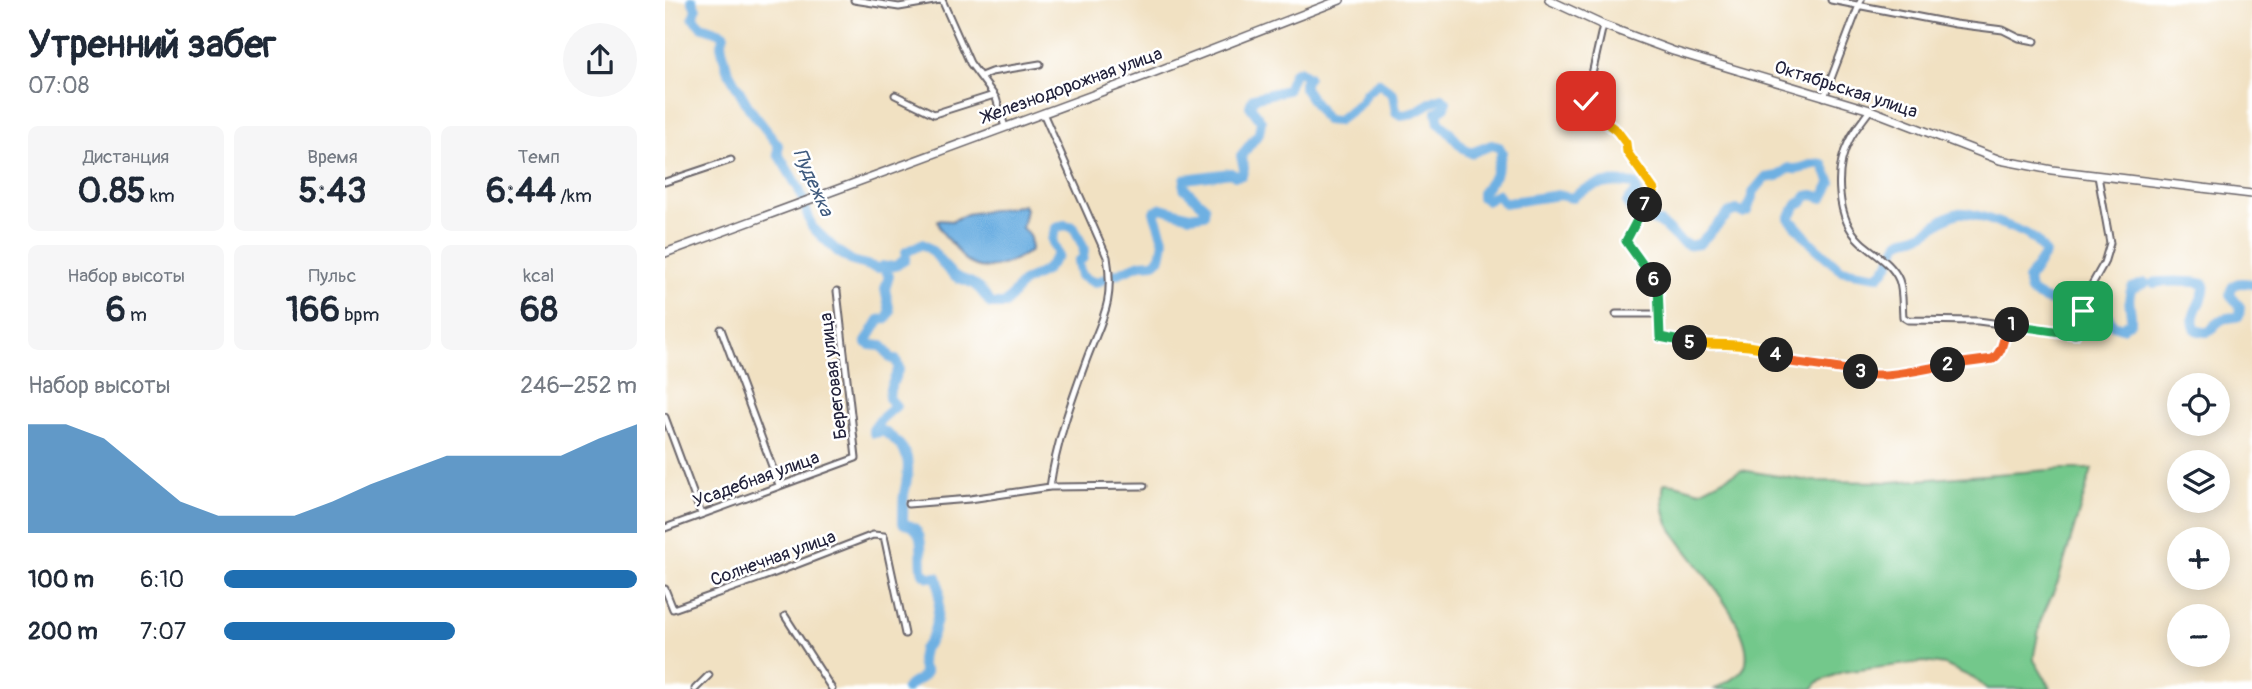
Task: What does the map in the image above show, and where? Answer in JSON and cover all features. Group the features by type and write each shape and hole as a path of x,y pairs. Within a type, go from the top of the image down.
{"street":[{"path":"854,0 899,7 941,0 970,63 994,95 1005,127"},
{"name":"Железнодорожная улица","path":"665,253 1340,0"},
{"name":"Октябрьская улица","path":"1549,0 1603,25 1673,51 1870,110 2000,160 2098,176 2252,194"},
{"path":"1831,0 1860,3 1955,24 2003,30 2019,38 2035,41"},
{"path":"1823,97 1860,3"},
{"path":"1603,25 1586,101 1587,108 1618,131 1626,143 1627,152 1654,190 1626,241 1658,286 1660,337 1718,346 1753,346 1768,350 1784,361 1883,376 1993,359 1998,356 2003,346 2008,325"},
{"path":"981,76 1040,64"},
{"path":"895,95 934,114 994,95"},
{"path":"1870,110 1848,142 1842,163 1840,199 1842,210 1854,233 1899,280 1903,317 1907,320 1978,321 2075,334 2084,301 2110,243 2098,176"},
{"path":"1043,113 1107,257 1111,283 1109,302 1070,409 1050,487"},
{"path":"665,182 730,160"},
{"name":"Береговая улица","path":"837,291 856,458"},
{"path":"1616,314 1659,314"},
{"path":"721,329 779,485"},
{"path":"665,417 701,514"},
{"name":"Усадебная улица","path":"665,528 856,458"},
{"path":"908,505 1050,487 1144,486"},
{"name":"Солнечная улица","path":"665,589 673,609 772,575 873,535 884,536 905,634"},
{"path":"785,616 832,689"},
{"path":"695,689 709,675"}],"green space":[{"path":"2092,469 2058,582 2041,619 2034,655 2034,660 2051,689 1987,689 1975,679 1945,665 1924,662 1842,672 1818,682 1813,689 1715,689 1736,677 1745,666 1746,651 1742,634 1720,596 1669,525 1664,507 1664,483 1700,491 1741,470 1810,481 1891,482"}],"water":[{"path":"1023,205 1026,209 1022,228 1030,236 1031,251 990,268 973,265 965,260 944,235 938,220 952,221 967,214"}],"waterway":[{"name":"Пудежка","path":"692,0 696,9 693,18 701,26 724,34 721,45 727,69 749,108 778,145 778,154 799,189 812,227 852,261 877,268 895,266 905,260 906,252 922,244 932,251 950,272 978,288 991,304 1005,304 1023,282 1045,271 1058,255 1052,240 1056,228 1064,225 1074,227 1084,249 1083,258 1078,262 1081,276 1095,283 1140,264 1154,263 1161,257 1164,242 1154,212 1161,208 1190,216 1204,214 1205,207 1184,188 1185,179 1231,173 1235,176 1242,175 1244,168 1241,156 1259,133 1261,121 1250,106 1253,98 1287,90 1294,73 1299,71 1308,77 1304,88 1326,120 1337,121 1379,83 1393,94 1396,112 1401,115 1413,113 1442,98 1446,102 1445,107 1437,112 1439,123 1462,147 1471,153 1492,145 1499,147 1502,152 1495,175 1482,193 1482,197 1488,200 1497,194 1504,203 1559,195 1572,198 1601,184 1634,184 1637,191 1627,203 1629,208 1660,223 1680,241 1692,245 1699,244 1729,213 1747,211 1754,191 1765,178 1778,176 1789,168 1823,164 1831,183 1823,198 1807,196 1803,202 1798,203 1789,218 1813,245 1841,270 1878,276 1901,241 1922,234 1953,215 1965,213 2017,230 2037,243 2045,254 2028,280 2030,291 2047,300 2074,305 2102,304 2113,325 2122,328 2131,321 2129,301 2132,288 2145,283"},
{"path":"883,266 889,276 885,289 890,312 886,319 879,320 866,342 882,346 891,358 896,360 899,368 889,398 896,406 873,430 874,433 883,431 904,451 908,474 903,523 917,531 921,543 923,573 929,577 937,577 939,584 935,626 928,644 923,649 921,660 926,672 906,689"},
{"name":"Пудежка","path":"2154,283 2204,284 2203,296 2193,318 2196,330 2206,332 2225,318 2239,316 2240,307 2230,295 2232,287 2237,284 2252,284"}],"route":[{"path":"1586,101 1587,108 1595,116 1618,131 1626,143 1627,152 1654,190 1626,241 1658,286 1660,337 1718,346 1753,346 1768,350 1784,361 1883,376 1993,359 1998,356 2003,346 2008,325 2075,334 2083,311"}]}
